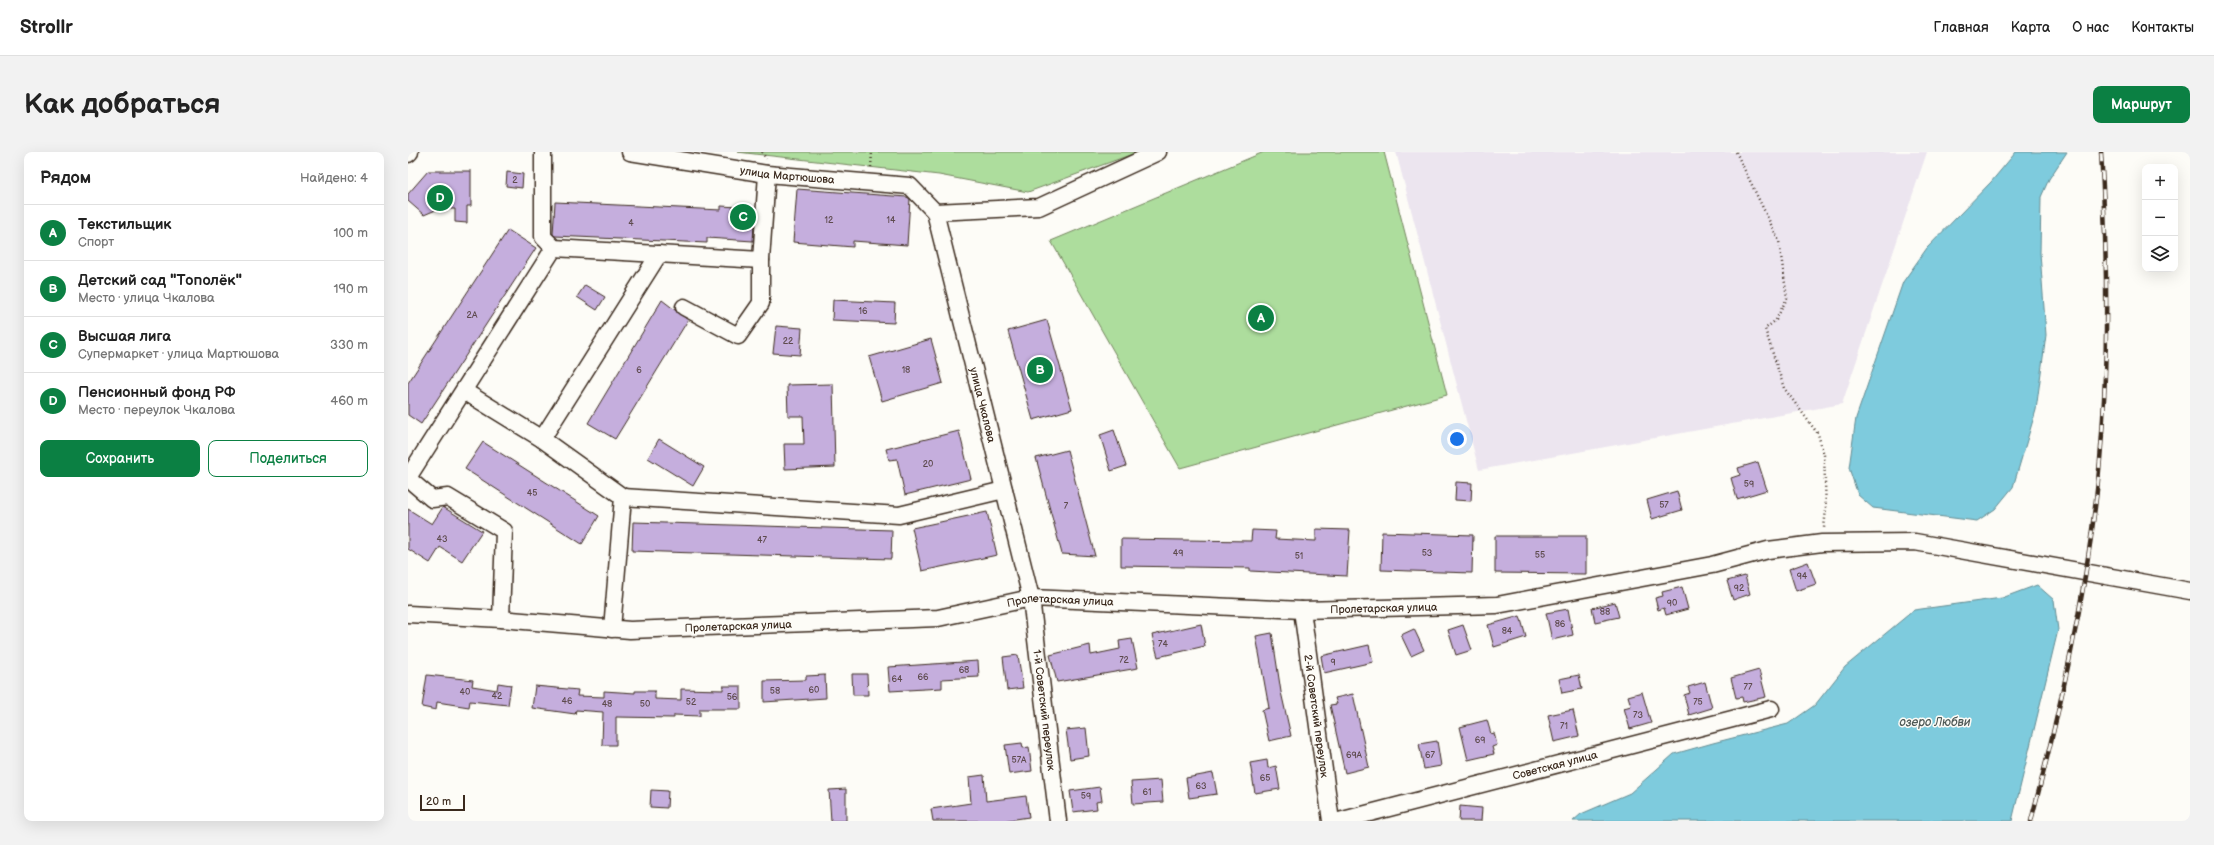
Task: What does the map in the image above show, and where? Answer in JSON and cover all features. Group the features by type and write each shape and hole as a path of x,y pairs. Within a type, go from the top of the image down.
{"street":[{"path":"543,152 543,237 554,248 761,260"},
{"name":"улица Мартюшова","path":"630,152 767,174 910,186 935,212"},
{"path":"935,212 1040,207 1158,152"},
{"path":"684,307 738,336 761,303 761,260 767,174"},
{"name":"улица Чкалова","path":"935,212 1031,598"},
{"path":"501,619 504,531 448,496 432,499 412,482 409,476 554,248"},
{"path":"542,439 659,254"},
{"path":"464,391 542,439 623,497 899,515 1004,490"},
{"path":"612,628 623,497"},
{"name":"Пролетарская улица","path":"408,614 501,619 630,630 938,618 1031,598 1302,610 1497,605 1712,566 1768,550 1822,543 1915,542 2190,591"},
{"name":"1-й Советский переулок","path":"1031,598 1058,821"},
{"name":"2-й Советский переулок","path":"1302,610 1331,821"},
{"name":"Советская улица","path":"1339,821 1771,709"}],"path":[{"path":"1736,152 1779,241 1787,298 1776,320 1765,329 1784,388 1818,434 1824,455 1826,509 1822,543"}],"shaded area":[{"path":"1396,152 1927,152 1842,404 1479,470"}],"green space":[{"path":"737,152 1138,152 1028,192 939,175"},
{"path":"1264,152 1384,152 1447,395 1180,468 1051,241"}],"water":[{"path":"2016,152 2067,152 2049,179 2041,197 2040,253 2046,335 2036,410 2013,487 1995,509 1977,521 1873,508 1858,495 1849,468 1856,418 1903,282 1927,248 1991,182"},
{"name":"озеро Любви","path":"2037,585 2054,600 2058,630 2012,821 1573,821 1581,814 1630,793 1674,754 1788,724 1815,705 1845,667 1914,610 2002,598"}],"building":[{"path":"428,171 471,171 471,206 467,206 467,223 455,222 455,209 438,209 424,215 408,201 408,194"},
{"path":"507,172 523,174 522,188 506,186"},
{"path":"797,189 907,197 910,199 907,245 853,241 853,247 793,242"},
{"path":"555,202 721,210 721,206 755,208 753,241 707,238 707,243 555,236 553,234"},
{"path":"508,230 536,248 421,424 408,415 408,383"},
{"path":"585,285 605,297 597,310 577,297"},
{"path":"662,300 688,320 615,439 588,423"},
{"path":"833,300 895,303 894,323 832,320"},
{"path":"1047,320 1072,409 1033,420 1008,331"},
{"path":"776,326 802,328 800,355 773,353"},
{"path":"931,339 943,383 882,401 869,357"},
{"path":"833,384 835,467 785,469 784,444 804,444 803,416 788,416 787,385"},
{"path":"1114,430 1126,466 1111,471 1100,435"},
{"path":"959,431 971,479 905,495 897,459 889,460 886,449"},
{"path":"659,439 704,467 693,486 648,458"},
{"path":"483,442 599,516 582,544 465,469"},
{"path":"1067,450 1095,556 1062,554 1036,458"},
{"path":"1758,462 1767,490 1737,499 1731,478 1740,475 1738,468"},
{"path":"1456,482 1472,483 1471,501 1455,500"},
{"path":"1677,491 1682,510 1652,519 1647,500"},
{"path":"443,507 482,531 462,561 440,547 430,563 408,549 408,509 432,524"},
{"path":"987,512 997,555 922,571 912,528"},
{"path":"633,522 892,530 891,559 632,551"},
{"path":"1316,529 1350,530 1347,576 1250,571 1250,568 1121,566 1121,539 1251,541 1252,530 1276,531 1275,539 1316,541"},
{"path":"1382,532 1473,535 1472,573 1381,570"},
{"path":"1495,536 1586,536 1586,574 1495,573"},
{"path":"1808,562 1816,584 1796,591 1789,569"},
{"path":"1745,576 1750,594 1733,600 1727,581"},
{"path":"1682,587 1688,609 1666,615 1664,608 1658,610 1655,598 1663,596 1662,592"},
{"path":"1615,602 1619,617 1595,622 1592,608"},
{"path":"1568,609 1573,635 1552,640 1546,613"},
{"path":"1520,616 1526,637 1494,647 1488,625"},
{"path":"1201,624 1205,646 1158,657 1152,635"},
{"path":"1463,625 1472,650 1456,655 1448,630"},
{"path":"1414,629 1424,650 1411,656 1401,635"},
{"path":"1272,633 1281,692 1291,736 1269,741 1262,710 1269,708 1256,636"},
{"path":"1132,639 1138,668 1057,682 1050,655 1090,645 1091,655 1120,649 1119,641"},
{"path":"1369,645 1373,662 1324,673 1321,656"},
{"path":"1018,655 1023,688 1007,690 1003,657"},
{"path":"978,661 979,677 942,679 942,688 890,691 888,667"},
{"path":"1759,670 1766,697 1743,702 1742,697 1736,698 1731,678"},
{"path":"852,674 867,674 868,695 853,695"},
{"path":"427,675 473,680 472,686 497,690 498,683 511,685 508,705 470,701 469,707 437,702 436,710 422,707"},
{"path":"825,675 826,698 764,702 764,681 806,680 806,676"},
{"path":"1579,675 1582,689 1562,693 1559,679"},
{"path":"1705,682 1712,708 1689,715 1684,695 1690,693 1688,687"},
{"path":"535,686 578,690 577,696 604,697 604,691 635,693 635,691 655,691 655,699 681,700 681,689 723,690 723,686 741,686 741,709 700,709 700,716 674,715 674,718 616,717 616,745 602,745 603,712 576,710 575,714 532,708"},
{"path":"1642,692 1651,723 1630,729 1624,708 1631,706 1628,696"},
{"path":"1353,694 1369,767 1345,773 1330,705 1337,704 1335,698"},
{"path":"1573,710 1579,736 1554,742 1548,715"},
{"path":"1487,720 1491,734 1494,733 1497,745 1492,747 1494,754 1468,760 1460,727"},
{"path":"1086,728 1089,756 1070,759 1066,730"},
{"path":"1437,741 1441,766 1424,769 1419,744"},
{"path":"1022,743 1023,748 1029,747 1032,771 1009,774 1005,745"},
{"path":"1267,760 1268,768 1276,766 1280,789 1255,793 1250,763"},
{"path":"1213,773 1217,794 1189,798 1186,778"},
{"path":"984,775 986,801 1026,796 1029,817 1002,821 933,821 931,809 971,803 969,777"},
{"path":"1161,780 1163,802 1133,804 1131,782"},
{"path":"1100,787 1102,801 1096,802 1097,809 1073,812 1070,791"},
{"path":"846,789 846,821 831,821 829,790"},
{"path":"651,790 668,791 667,808 650,807"},
{"path":"1460,806 1482,808 1481,821 1459,821"}],"railway":[{"path":"2031,821 2071,652 2087,567 2098,481 2102,440 2106,358 2105,234 2101,152"}],"place":[{"name":"Пенсионный фонд РФ","path":"440,198"},
{"name":"Высшая лига","path":"743,217"},
{"name":"Текстильщик","path":"1261,318"},
{"name":"Детский сад \"Тополёк\"","path":"1040,370"}]}
